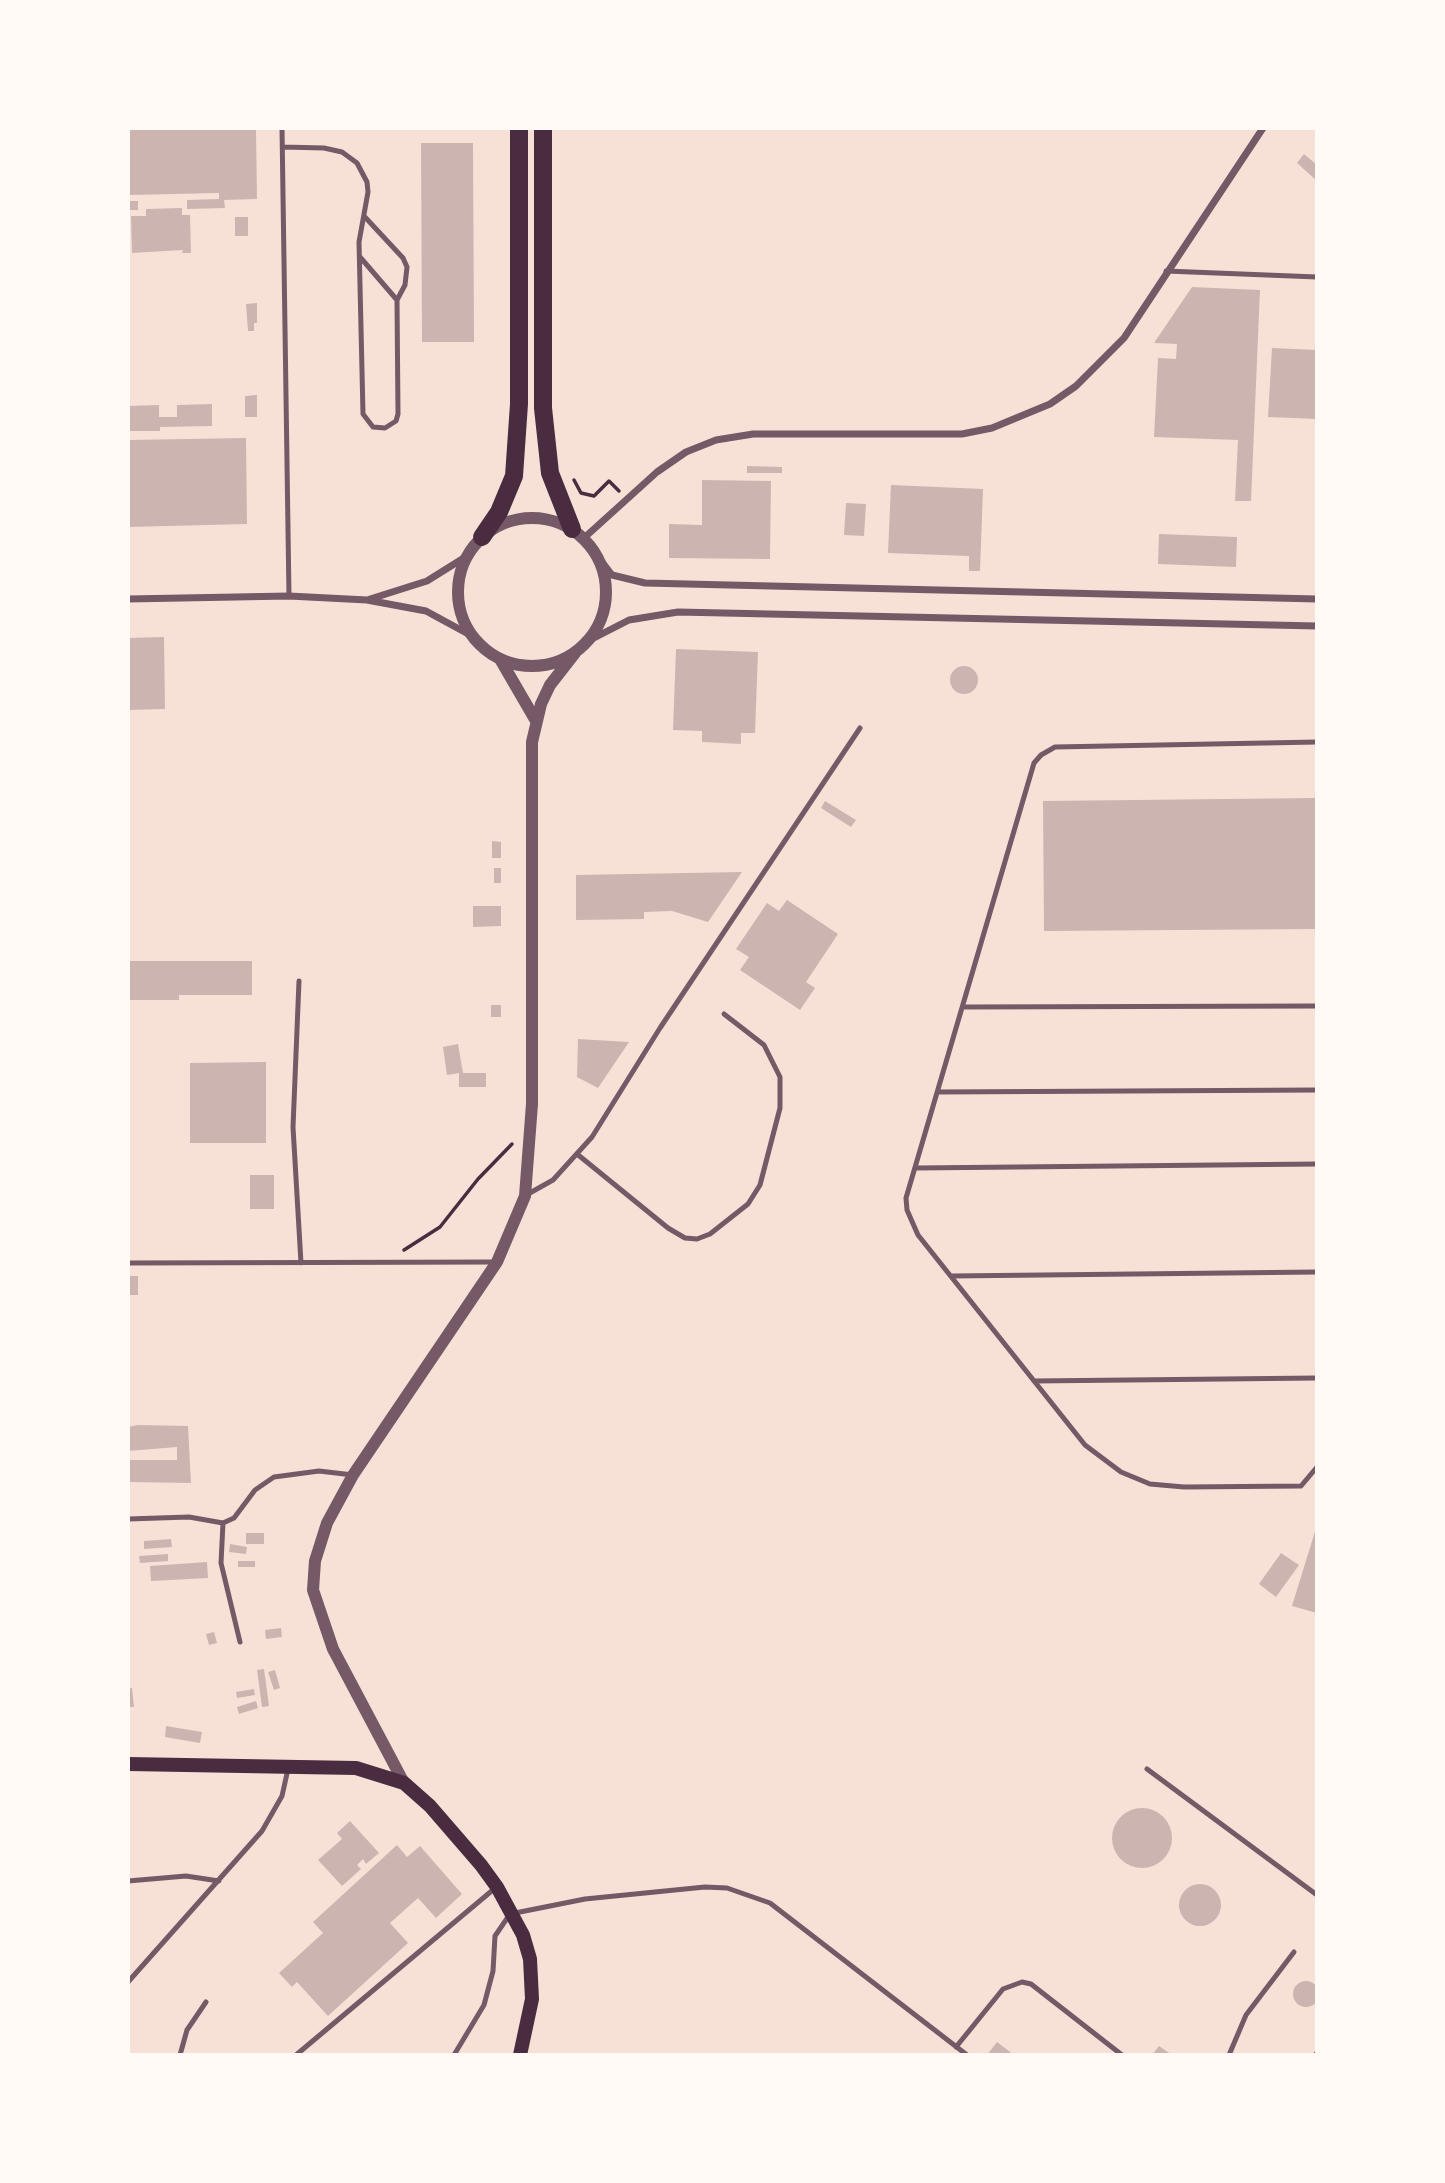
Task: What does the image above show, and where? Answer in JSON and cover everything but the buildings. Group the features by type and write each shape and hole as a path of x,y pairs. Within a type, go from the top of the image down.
{"highway":[{"path":"482,537 499,512 514,476 519,404 519,128"},
{"path":"543,128 543,408 550,473 578,534"}],"main road":[{"path":"128,1764 356,1768 404,1783 458,1838 497,1887 523,1935 531,1979 528,2026 520,2055"}],"street":[{"path":"578,534 629,499 657,472 702,444 734,436 962,434 1023,418 1076,386 1102,363 1124,338 1263,128"},
{"path":"472,636 462,618 458,597 460,576 467,556 482,537 503,524 526,518 550,520 578,534 612,575 645,583 1317,599"},
{"path":"590,640 601,620 607,597 605,575 596,554"},
{"path":"367,600 427,581 467,556"},
{"path":"128,599 289,596 367,600 426,611 472,636 500,659 536,721"},
{"path":"404,1783 333,1649 313,1590 315,1561 327,1523 353,1475 497,1262 525,1196 532,1104 532,742 536,721 550,685 575,653 590,640 629,620 678,612 1317,626"},
{"path":"500,659 519,665 539,666 558,662 575,653"}],"lane":[{"path":"282,128 289,596"},
{"path":"283,148 333,149 350,156 367,182 359,257 363,414 368,424 378,429 391,425 398,414 397,300 405,285 407,267 403,258 364,216"},
{"path":"359,257 397,300"},
{"path":"1166,271 1317,277"},
{"path":"525,1196 553,1180 592,1137 660,1028 860,729"},
{"path":"1317,742 1055,747 1034,762 906,1198 906,1210 918,1235 1097,1456 1121,1472 1150,1483 1184,1487 1301,1486 1317,1467"},
{"path":"299,981 293,1127 301,1264"},
{"path":"963,1007 1317,1006"},
{"path":"577,1154 685,1238 697,1239 710,1234 748,1204 760,1185 780,1108 779,1077 764,1045 724,1014"},
{"path":"938,1092 1317,1090"},
{"path":"916,1168 1317,1164"},
{"path":"128,1263 497,1262"},
{"path":"951,1276 1317,1272"},
{"path":"1034,1381 1317,1378"},
{"path":"128,1519 188,1517 223,1523 234,1518 255,1490 274,1477 319,1471 353,1475"},
{"path":"223,1523 221,1563 240,1642"},
{"path":"128,1982 219,1881 272,1816 282,1796 288,1766"},
{"path":"1147,1769 1317,1895"},
{"path":"128,1881 186,1876 219,1881"},
{"path":"296,2055 497,1887"},
{"path":"454,2055 484,2006 493,1971 495,1936 502,1922 512,1913 585,1899 675,1889 727,1888 770,1903 967,2055"},
{"path":"1230,2055 1246,2015 1294,1952"},
{"path":"956,2047 1003,1989 1022,1982 1031,1984 1122,2055"},
{"path":"180,2055 187,2030 206,2002"}],"path":[{"path":"569,468 581,493 594,496 609,481 629,499"},
{"path":"385,1264 440,1227 478,1179 518,1136"}]}
